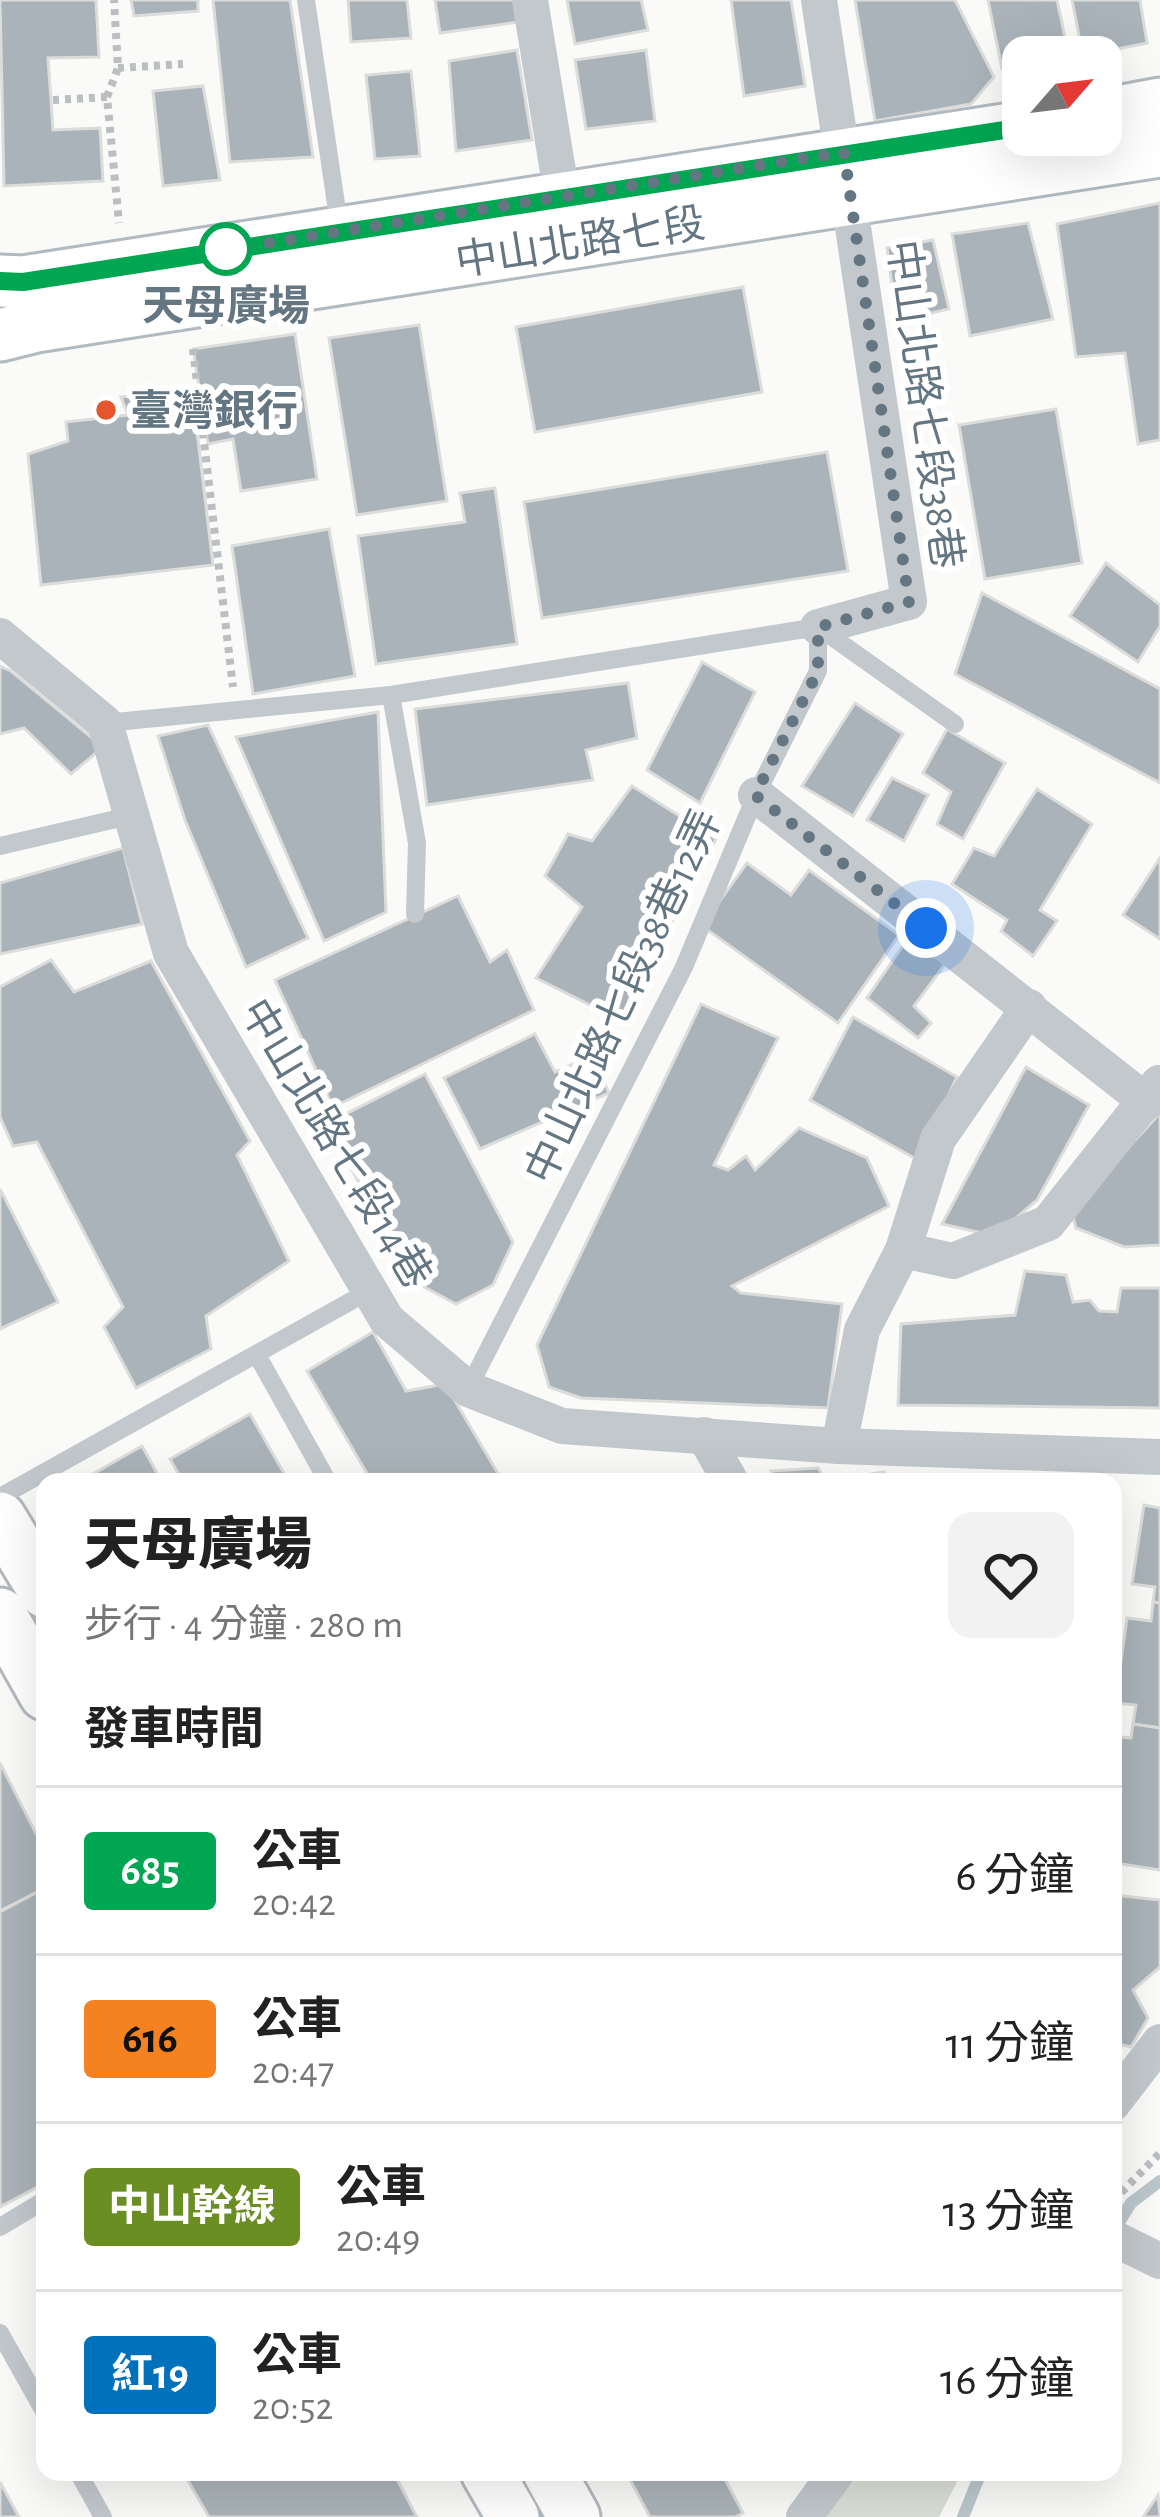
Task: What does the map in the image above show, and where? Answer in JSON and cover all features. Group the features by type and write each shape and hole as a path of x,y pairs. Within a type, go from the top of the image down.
{"main road":[{"path":"1122,111 1160,104"},
{"name":"中山北路七段","path":"0,335 847,176 1002,133"},
{"name":"中山北路七段","path":"0,280 23,282 562,196 1160,151"},
{"path":"0,1518 36,1651"},
{"path":"492,2481 513,2517"},
{"path":"554,2481 574,2517"}],"street":[{"path":"530,0 562,196"},
{"path":"819,0 847,176"},
{"name":"中山北路七段38巷","path":"818,627 909,602 847,176"},
{"path":"0,636 104,723"},
{"name":"中山北路七段14巷","path":"104,723 171,953 387,1321 468,1389 562,1426 839,1446 1160,1457"},
{"path":"755,795 1029,1007 1154,1092 1048,1223 952,1261 903,1250"},
{"path":"839,1446 862,1330 903,1250 938,1139 1029,1007"},
{"path":"704,1435 726,1473"},
{"path":"1122,2091 1160,2042"},
{"path":"1122,2242 1160,2261"},
{"path":"804,2517 830,2481"}],"lane":[{"path":"306,0 340,231"},
{"path":"104,723 391,695 818,627 955,724"},
{"name":"中山北路七段38巷12弄","path":"468,1389 684,967 755,795 818,671 818,627"},
{"path":"391,695 417,843 415,914"},
{"path":"0,846 129,816"},
{"path":"43,1473 369,1291"},
{"path":"257,1355 323,1473"},
{"path":"0,1497 36,1477"},
{"path":"0,2227 36,2205"},
{"path":"0,2332 36,2397"},
{"path":"83,2481 103,2517"}],"path":[{"path":"114,0 118,68 107,97 119,229"},
{"path":"118,68 183,64"},
{"path":"53,100 107,97"},
{"path":"193,349 236,712"},
{"path":"1122,2192 1160,2153"}],"shaded area":[{"path":"852,2481 957,2481 939,2517 826,2517"}],"building":[{"path":"0,0 96,0 99,57 48,58 53,130 100,128 103,181 4,186"},
{"path":"131,0 198,0 198,11 134,16"},
{"path":"213,0 290,0 313,157 230,162"},
{"path":"348,0 407,0 411,38 351,42"},
{"path":"435,0 515,0 519,22 440,33"},
{"path":"567,0 641,0 648,30 575,44"},
{"path":"731,0 791,0 805,86 744,96"},
{"path":"855,0 955,0 994,77 971,104 875,121"},
{"path":"988,0 1057,0 1065,36 1002,36 1002,69"},
{"path":"1072,0 1140,0 1147,43 1122,48 1122,36 1079,36"},
{"path":"517,50 532,140 456,151 449,61"},
{"path":"646,50 655,121 586,129 575,60"},
{"path":"411,71 420,156 375,159 366,75"},
{"path":"203,86 220,180 163,186 153,91"},
{"path":"1160,203 1160,440 1138,444 1125,353 1076,357 1057,224"},
{"path":"1028,223 1053,319 970,336 952,234"},
{"path":"933,240 949,309 897,321 887,248"},
{"path":"743,287 762,392 535,432 516,327"},
{"path":"419,325 447,501 357,515 329,338"},
{"path":"295,334 317,479 241,491 233,439 208,444 193,349"},
{"path":"192,390 213,565 41,585 28,454 68,441 66,422 128,415 121,397"},
{"path":"1056,409 1082,563 985,579 959,425"},
{"path":"827,452 848,571 542,618 524,502"},
{"path":"495,488 517,644 376,664 358,536 465,522 460,493"},
{"path":"329,529 355,676 253,694 232,546"},
{"path":"1106,563 1160,605 1160,626 1138,662 1070,616"},
{"path":"982,593 1160,689 1160,783 955,674"},
{"path":"702,662 755,692 700,803 647,770"},
{"path":"0,666 103,747 71,774 24,728 0,734"},
{"path":"628,683 637,738 586,750 593,780 427,805 415,709"},
{"path":"855,703 903,734 853,816 802,786"},
{"path":"378,712 386,912 324,941 236,737"},
{"path":"208,725 308,938 246,967 185,820 158,736"},
{"path":"947,729 1005,763 963,839 937,824 951,792 923,773"},
{"path":"892,778 928,795 904,841 867,820"},
{"path":"632,786 716,839 620,1020 536,978 582,907 545,876 568,834 592,841"},
{"path":"1037,789 1092,824 1040,910 1057,921 1033,956 1001,931 1007,920 952,884 974,848 994,856"},
{"path":"123,848 142,924 0,954 0,883"},
{"path":"1160,858 1160,939 1123,915"},
{"path":"747,863 791,895 809,870 899,935 838,1023 702,926"},
{"path":"458,896 490,962 507,950 534,1010 333,1107 275,980"},
{"path":"909,937 945,964 914,1006 931,1023 918,1038 867,998"},
{"path":"51,960 74,992 151,961 250,1141 237,1155 289,1261 206,1316 211,1349 136,1388 104,1327 123,1307 37,1142 13,1146 0,1117 0,987"},
{"path":"701,1004 778,1038 714,1165 728,1170 746,1156 755,1170 799,1128 867,1158 889,1206 732,1286 741,1293 842,1304 828,1408 581,1398 549,1387 537,1345"},
{"path":"853,1017 957,1077 918,1160 810,1100"},
{"path":"535,1034 555,1072 592,1056 609,1093 480,1149 444,1078"},
{"path":"1026,1067 1089,1105 1037,1200 995,1236 942,1224"},
{"path":"425,1074 513,1242 493,1285 456,1304 415,1282 326,1124"},
{"path":"1160,1113 1160,1245 1124,1247 1076,1228 1071,1211"},
{"path":"0,1189 58,1302 0,1329"},
{"path":"1025,1271 1066,1275 1073,1302 1090,1300 1099,1311 1117,1312 1121,1288 1160,1288 1160,1408 898,1405 901,1324 1015,1315"},
{"path":"373,1332 406,1391 445,1384 498,1473 367,1473 307,1371"},
{"path":"250,1414 284,1473 178,1473 170,1459"},
{"path":"142,1446 157,1473 95,1473"},
{"path":"818,1468 821,1473 772,1473"},
{"path":"1144,1505 1160,1508 1160,1603 1153,1602 1155,1587 1132,1584"},
{"path":"1153,1602 1160,1603 1160,1728 1133,1724 1136,1705 1122,1704 1127,1618 1151,1621"},
{"path":"1133,1724 1160,1728 1160,1870 1122,1864 1122,1737 1131,1738"},
{"path":"0,1763 36,1833 36,1893 0,1911"},
{"path":"36,1893 36,2188 0,2207 0,1912"},
{"path":"1122,1896 1160,1900 1160,1967 1133,1990 1148,2018 1131,2047 1122,2045"},
{"path":"188,2481 398,2481 417,2517 209,2517"},
{"path":"631,2481 726,2481 743,2513 735,2517 650,2517"},
{"path":"0,2482 19,2517 0,2517"},
{"path":"1158,2495 1160,2517 1143,2517"}],"waterway":[{"path":"1122,2218 1131,2203 1160,2181"},
{"path":"963,2517 977,2481"}],"bus line":[{"name":"685","path":"0,281 23,282 1002,130"}],"place":[{"name":"天母廣場","path":"226,249"},
{"name":"臺灣銀行","path":"106,410"}],"route":[{"path":"226,249 205,253 844,152 909,602 818,627 818,671 755,795 926,928"}]}
